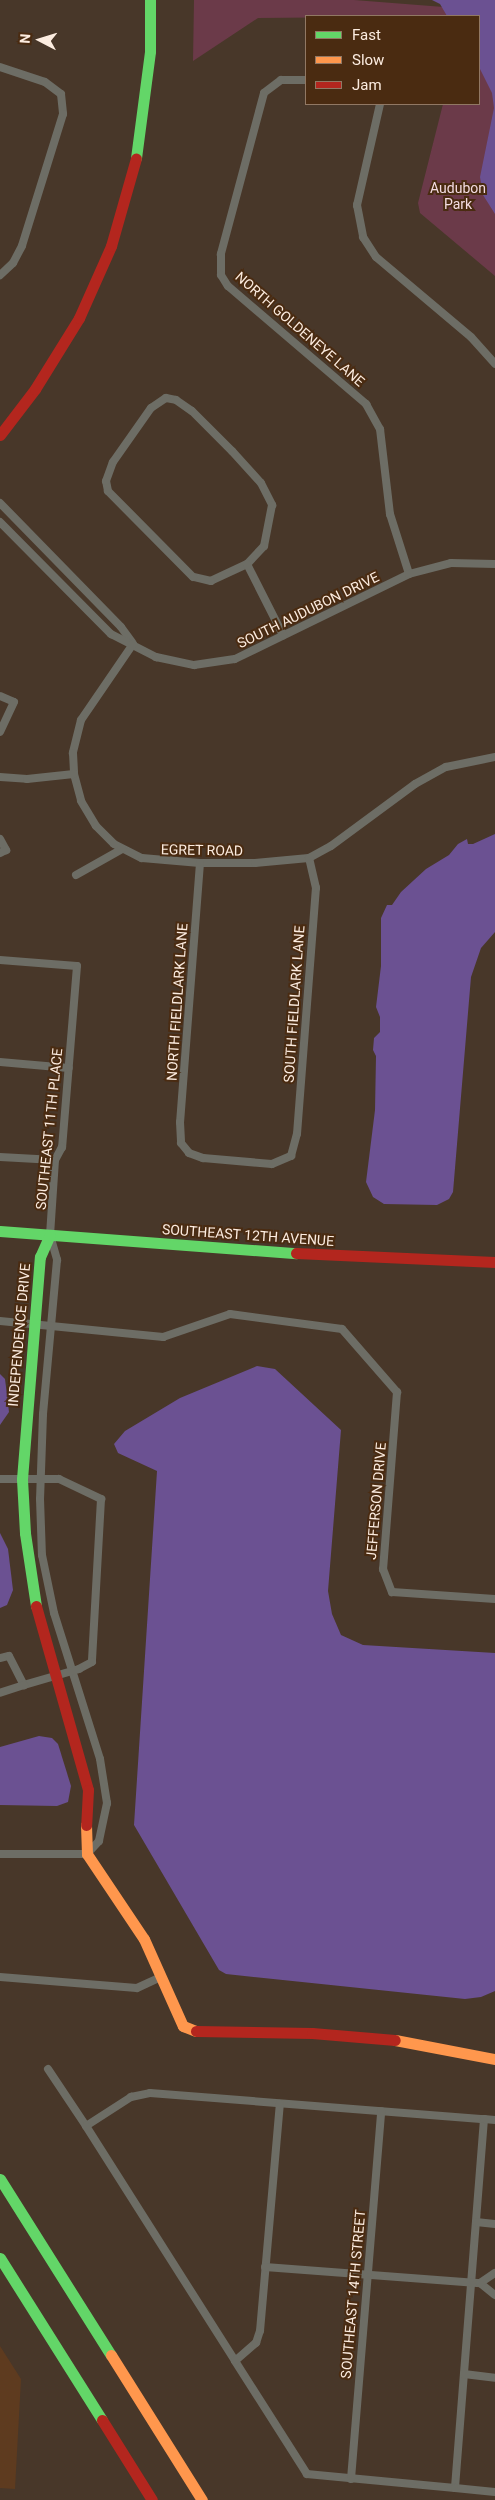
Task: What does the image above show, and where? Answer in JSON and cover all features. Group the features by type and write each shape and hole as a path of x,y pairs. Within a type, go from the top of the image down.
{"main road":[{"path":"0,435 35,389 74,326 111,246 130,185 142,128 149,60 150,0"},
{"name":"SOUTHEAST 12TH AVENUE","path":"0,1231 348,1258 495,1262"},
{"name":"INDEPENDENCE DRIVE","path":"50,1236 40,1257 22,1479 25,1534 35,1603 54,1676 88,1790 85,1835 88,1854 144,1938 184,2026 198,2032 312,2034 402,2042 495,2059"},
{"path":"0,2179 202,2500"},
{"path":"0,2258 152,2500"}],"street":[{"path":"0,67 45,82 61,94 62,114 22,246 13,263 0,274"},
{"name":"NORTH GOLDENEYE LANE","path":"305,80 276,82 262,100 221,254 221,275 228,286 366,404 380,429 390,514 409,574"},
{"path":"380,105 357,205 363,237 376,257 472,337 495,364"},
{"path":"176,400 192,411 253,472 268,494 272,506 269,534 264,546 247,564 211,581 193,577 108,491 106,481 113,462 158,401 176,400"},
{"name":"SOUTH AUDUBON DRIVE","path":"0,503 121,627 133,644"},
{"name":"SOUTH AUDUBON DRIVE","path":"0,522 111,634 168,661 208,665 235,659 409,574 451,563 495,564"},
{"path":"247,564 283,635"},
{"name":"EGRET ROAD","path":"133,644 81,720 74,747 74,774 88,814 107,837 122,849 150,860 200,863 254,863 309,858 331,846 415,784 446,767 495,757"},
{"path":"0,696 14,702 0,732"},
{"path":"0,777 27,779 74,774"},
{"path":"0,839 6,850 0,853"},
{"path":"76,875 122,849"},
{"name":"SOUTH FIELDLARK LANE","path":"182,1143 189,1153 212,1159 272,1164 287,1160 294,1152 316,888 309,858"},
{"name":"NORTH FIELDLARK LANE","path":"182,1143 180,1122 200,863"},
{"name":"SOUTHEAST 11TH PLACE","path":"0,960 77,966 62,1147 55,1160 50,1236"},
{"path":"0,1062 69,1068"},
{"path":"0,1157 55,1160"},
{"path":"0,1854 88,1854 98,1841 107,1803 100,1759 54,1613 42,1555 39,1479 57,1260 50,1236"},
{"name":"JEFFERSON DRIVE","path":"52,1326 163,1337 230,1314 342,1329 397,1392 383,1569 392,1592 495,1599"},
{"path":"0,1321 52,1326"},
{"path":"0,1479 59,1479 101,1499 92,1662 71,1671 0,1693"},
{"path":"0,1658 9,1656 24,1685"},
{"path":"0,1977 137,1988 161,1977"},
{"path":"48,2069 307,2474 495,2492"},
{"path":"86,2126 131,2097 150,2093 495,2120"},
{"path":"235,2361 256,2343 260,2331 280,2104"},
{"name":"SOUTHEAST 14TH STREET","path":"351,2479 381,2112"},
{"path":"455,2488 469,2282 484,2119"},
{"path":"476,2222 495,2224"},
{"path":"265,2267 480,2283 495,2295"},
{"path":"480,2283 495,2273"},
{"path":"464,2374 495,2378"}],"shaded area":[{"path":"432,0 495,0 495,214 483,195 480,177 494,108 492,93 480,69 480,15 446,15 440,4"},
{"path":"495,834 495,932 481,948 471,977 453,1192 449,1199 437,1205 384,1204 373,1197 366,1182 375,1110 376,1056 373,1050 374,1038 380,1032 380,1017 376,1007 381,966 381,918 387,905 392,905 401,892 426,869 449,855 458,844 467,839 468,844 473,844"},
{"path":"257,1366 275,1369 341,1430 328,1591 332,1614 341,1635 363,1645 495,1653 495,1991 481,1997 465,1999 226,1974 219,1970 134,1825 157,1471 118,1453 114,1444 125,1431 180,1398"},
{"path":"0,1374 5,1379 9,1412 0,1425"},
{"path":"0,1533 8,1549 13,1590 7,1605 0,1608"},
{"path":"39,1736 52,1738 58,1744 71,1786 68,1802 57,1806 0,1805 0,1747"},
{"path":"0,2346 21,2379 15,2489 0,2488"}],"green space":[{"name":"Audubon Park","path":"194,0 354,0 495,11 495,276 420,213 418,203 443,105 480,105 480,15 305,15 305,18 258,18 193,61"}],"traffic: fast":[{"path":"136,158 150,51 150,0"},
{"path":"0,1231 296,1253"},
{"path":"36,1606 25,1533 22,1479 40,1257 50,1235"},
{"path":"0,2179 111,2355"},
{"path":"0,2258 102,2420"}],"traffic: slow":[{"path":"86,1825 87,1854 144,1939 183,2026 196,2031"},
{"path":"395,2040 495,2059"},
{"path":"111,2355 202,2500"}],"traffic: jam":[{"path":"0,435 35,389 79,318 111,246 136,158"},
{"path":"296,1253 495,1262"},
{"path":"36,1606 88,1790 86,1825"},
{"path":"196,2031 312,2033 395,2040"},
{"path":"102,2420 152,2500"}]}
